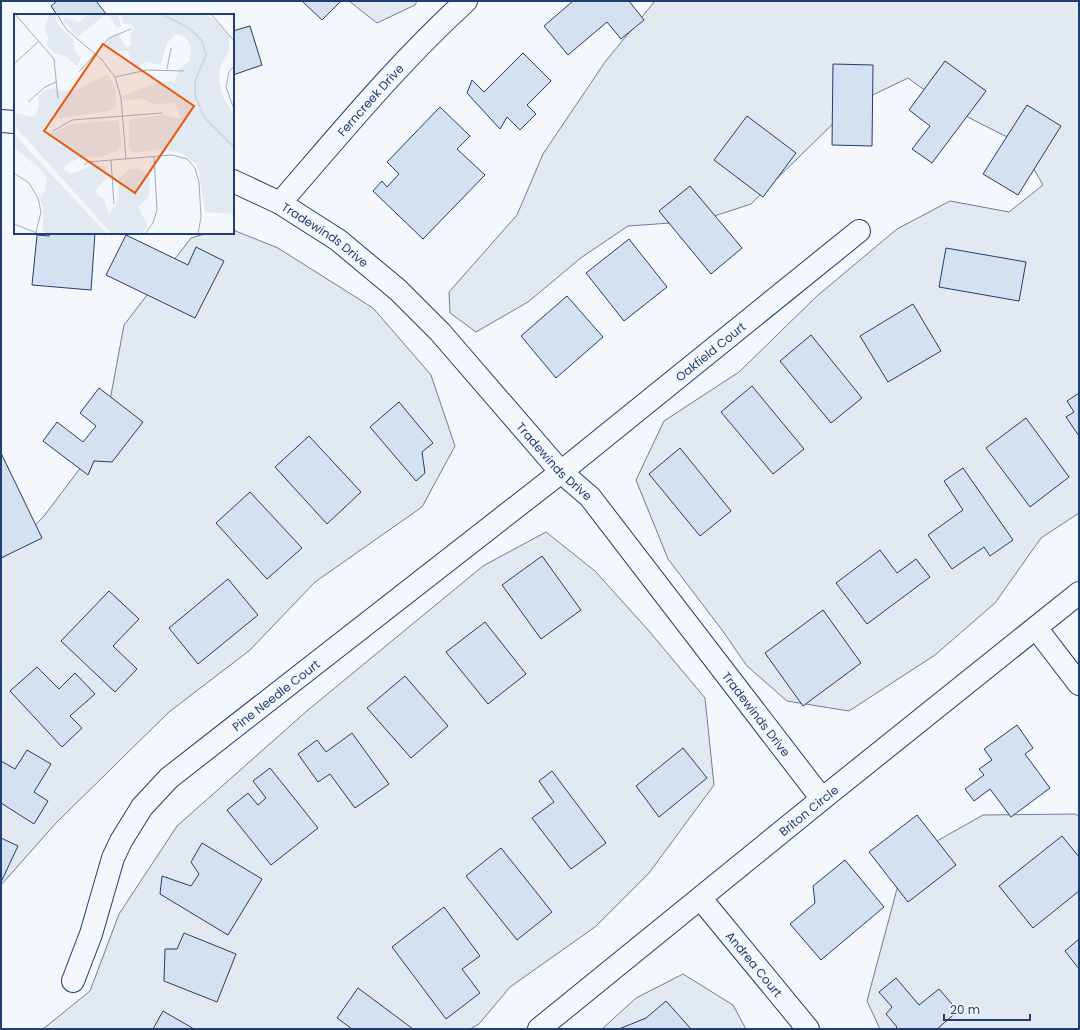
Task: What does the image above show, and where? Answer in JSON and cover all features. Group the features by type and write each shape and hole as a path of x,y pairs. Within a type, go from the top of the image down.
{"street":[{"name":"Ferncreek Drive","path":"280,203 377,90 431,33 466,1"},
{"path":"1,121 14,122"},
{"name":"Tradewinds Drive","path":"234,181 280,203 338,240 398,290 440,332 561,472 590,497 822,799"},
{"name":"Oakfield Court","path":"561,472 859,231"},
{"name":"Pine Needle Court","path":"73,981 91,934 113,858 121,840 142,807 169,778 561,472"},
{"name":"Briton Circle","path":"539,1029 1079,593"},
{"path":"1036,628 1079,684"},
{"name":"Andrea Court","path":"701,899 808,1029"}],"shaded area":[{"path":"349,1 417,1 415,5 377,23"},
{"path":"655,1 1079,1 1079,513 1041,538 995,603 935,655 849,711 787,701 747,666 722,630 668,559 636,480 664,421 739,372 817,296 897,229 950,201 1009,212 1043,185 1019,143 948,107 908,78 852,105 751,204 699,221 628,226 582,257 528,302 476,332 450,313 449,292 517,215 543,154 605,62"},
{"path":"234,230 278,248 373,308 431,375 455,446 422,507 315,582 250,650 169,712 56,823 1,885 1,558 7,555 44,516 103,438 124,325 191,238 205,234 234,234"},
{"path":"546,532 595,571 649,631 705,698 714,785 649,873 595,927 510,987 479,1024 470,1029 43,1029 90,991 119,914 177,826 308,710 483,566"},
{"path":"1075,814 1079,816 1079,1029 880,1029 867,1001 905,859 983,815"},
{"path":"683,974 733,1005 746,1029 602,1029 636,998"}],"building":[{"path":"57,1 96,1 106,14 56,14 51,6"},
{"path":"302,1 341,1 322,20"},
{"path":"573,1 629,1 644,20 621,39 607,22 568,55 544,26"},
{"path":"250,26 262,65 234,75 234,31"},
{"path":"523,53 551,81 527,105 536,114 520,130 507,117 500,129 467,93 472,80 484,92"},
{"path":"945,61 986,91 932,163 912,149 930,126 909,110"},
{"path":"833,64 873,65 872,146 832,145"},
{"path":"1027,105 1061,126 1018,195 983,174"},
{"path":"440,107 470,136 457,149 485,175 423,239 373,191 382,181 387,187 399,174 387,162"},
{"path":"747,116 796,153 763,197 714,160"},
{"path":"690,186 742,248 711,274 659,211"},
{"path":"49,234 95,234 91,290 32,285 37,235 49,236"},
{"path":"126,235 188,265 196,247 224,261 195,318 106,275"},
{"path":"629,239 667,287 624,321 586,273"},
{"path":"946,248 1026,262 1019,301 939,287"},
{"path":"567,296 603,337 556,378 521,336"},
{"path":"913,304 941,351 888,382 860,336"},
{"path":"811,335 862,398 831,423 780,361"},
{"path":"752,386 804,449 773,474 721,412"},
{"path":"99,388 143,422 112,462 94,461 88,475 43,441 57,422 83,442 96,426 80,413"},
{"path":"1079,393 1079,436 1066,417 1074,412 1067,401"},
{"path":"399,402 433,443 422,452 425,473 416,481 370,427"},
{"path":"1026,418 1069,477 1030,507 986,448"},
{"path":"309,436 361,492 327,524 275,467"},
{"path":"680,448 731,511 700,536 649,474"},
{"path":"1,453 42,538 1,558"},
{"path":"963,468 1013,540 990,556 984,547 952,569 928,535 963,510 944,481"},
{"path":"250,492 302,548 267,579 216,523"},
{"path":"880,550 897,573 916,559 930,577 867,624 836,583"},
{"path":"542,556 581,610 541,639 502,585"},
{"path":"228,579 258,615 198,664 169,628"},
{"path":"109,591 139,619 113,646 137,669 115,692 61,641"},
{"path":"823,610 861,663 803,706 765,653"},
{"path":"485,622 526,674 488,704 446,652"},
{"path":"37,667 59,689 75,673 95,694 70,716 82,728 62,747 10,691"},
{"path":"405,676 448,726 411,758 367,708"},
{"path":"1017,725 1033,748 1025,754 1050,788 1011,817 990,789 974,801 965,789 984,775 979,769 992,760 984,749"},
{"path":"352,733 389,784 355,808 330,774 318,782 298,754 317,740 326,752"},
{"path":"683,748 707,778 659,817 636,786"},
{"path":"27,750 51,764 34,792 48,801 34,824 1,803 1,761 15,769"},
{"path":"270,768 318,828 271,865 227,810 248,793 258,805 266,798 253,781"},
{"path":"552,771 606,843 571,869 532,818 554,802 539,781"},
{"path":"917,815 956,865 908,902 869,852"},
{"path":"1062,836 1079,857 1079,891 1033,928 999,886"},
{"path":"1,838 18,846 1,882"},
{"path":"202,843 262,879 228,935 160,894 162,876 191,886 199,874 191,862"},
{"path":"501,848 552,912 517,940 466,876"},
{"path":"845,860 884,907 821,960 790,924 815,903 813,886"},
{"path":"444,907 480,956 462,969 480,993 446,1019 392,947"},
{"path":"184,933 236,954 217,1002 164,981 165,949 177,949"},
{"path":"1079,939 1079,969 1065,951"},
{"path":"896,978 919,1005 939,989 958,1011 937,1029 895,1029 897,1027 886,1014 892,1007 879,992"},
{"path":"358,988 413,1029 352,1029 337,1018"},
{"path":"666,1001 691,1029 619,1029 646,1018"},
{"path":"163,1011 194,1029 153,1029"}]}
